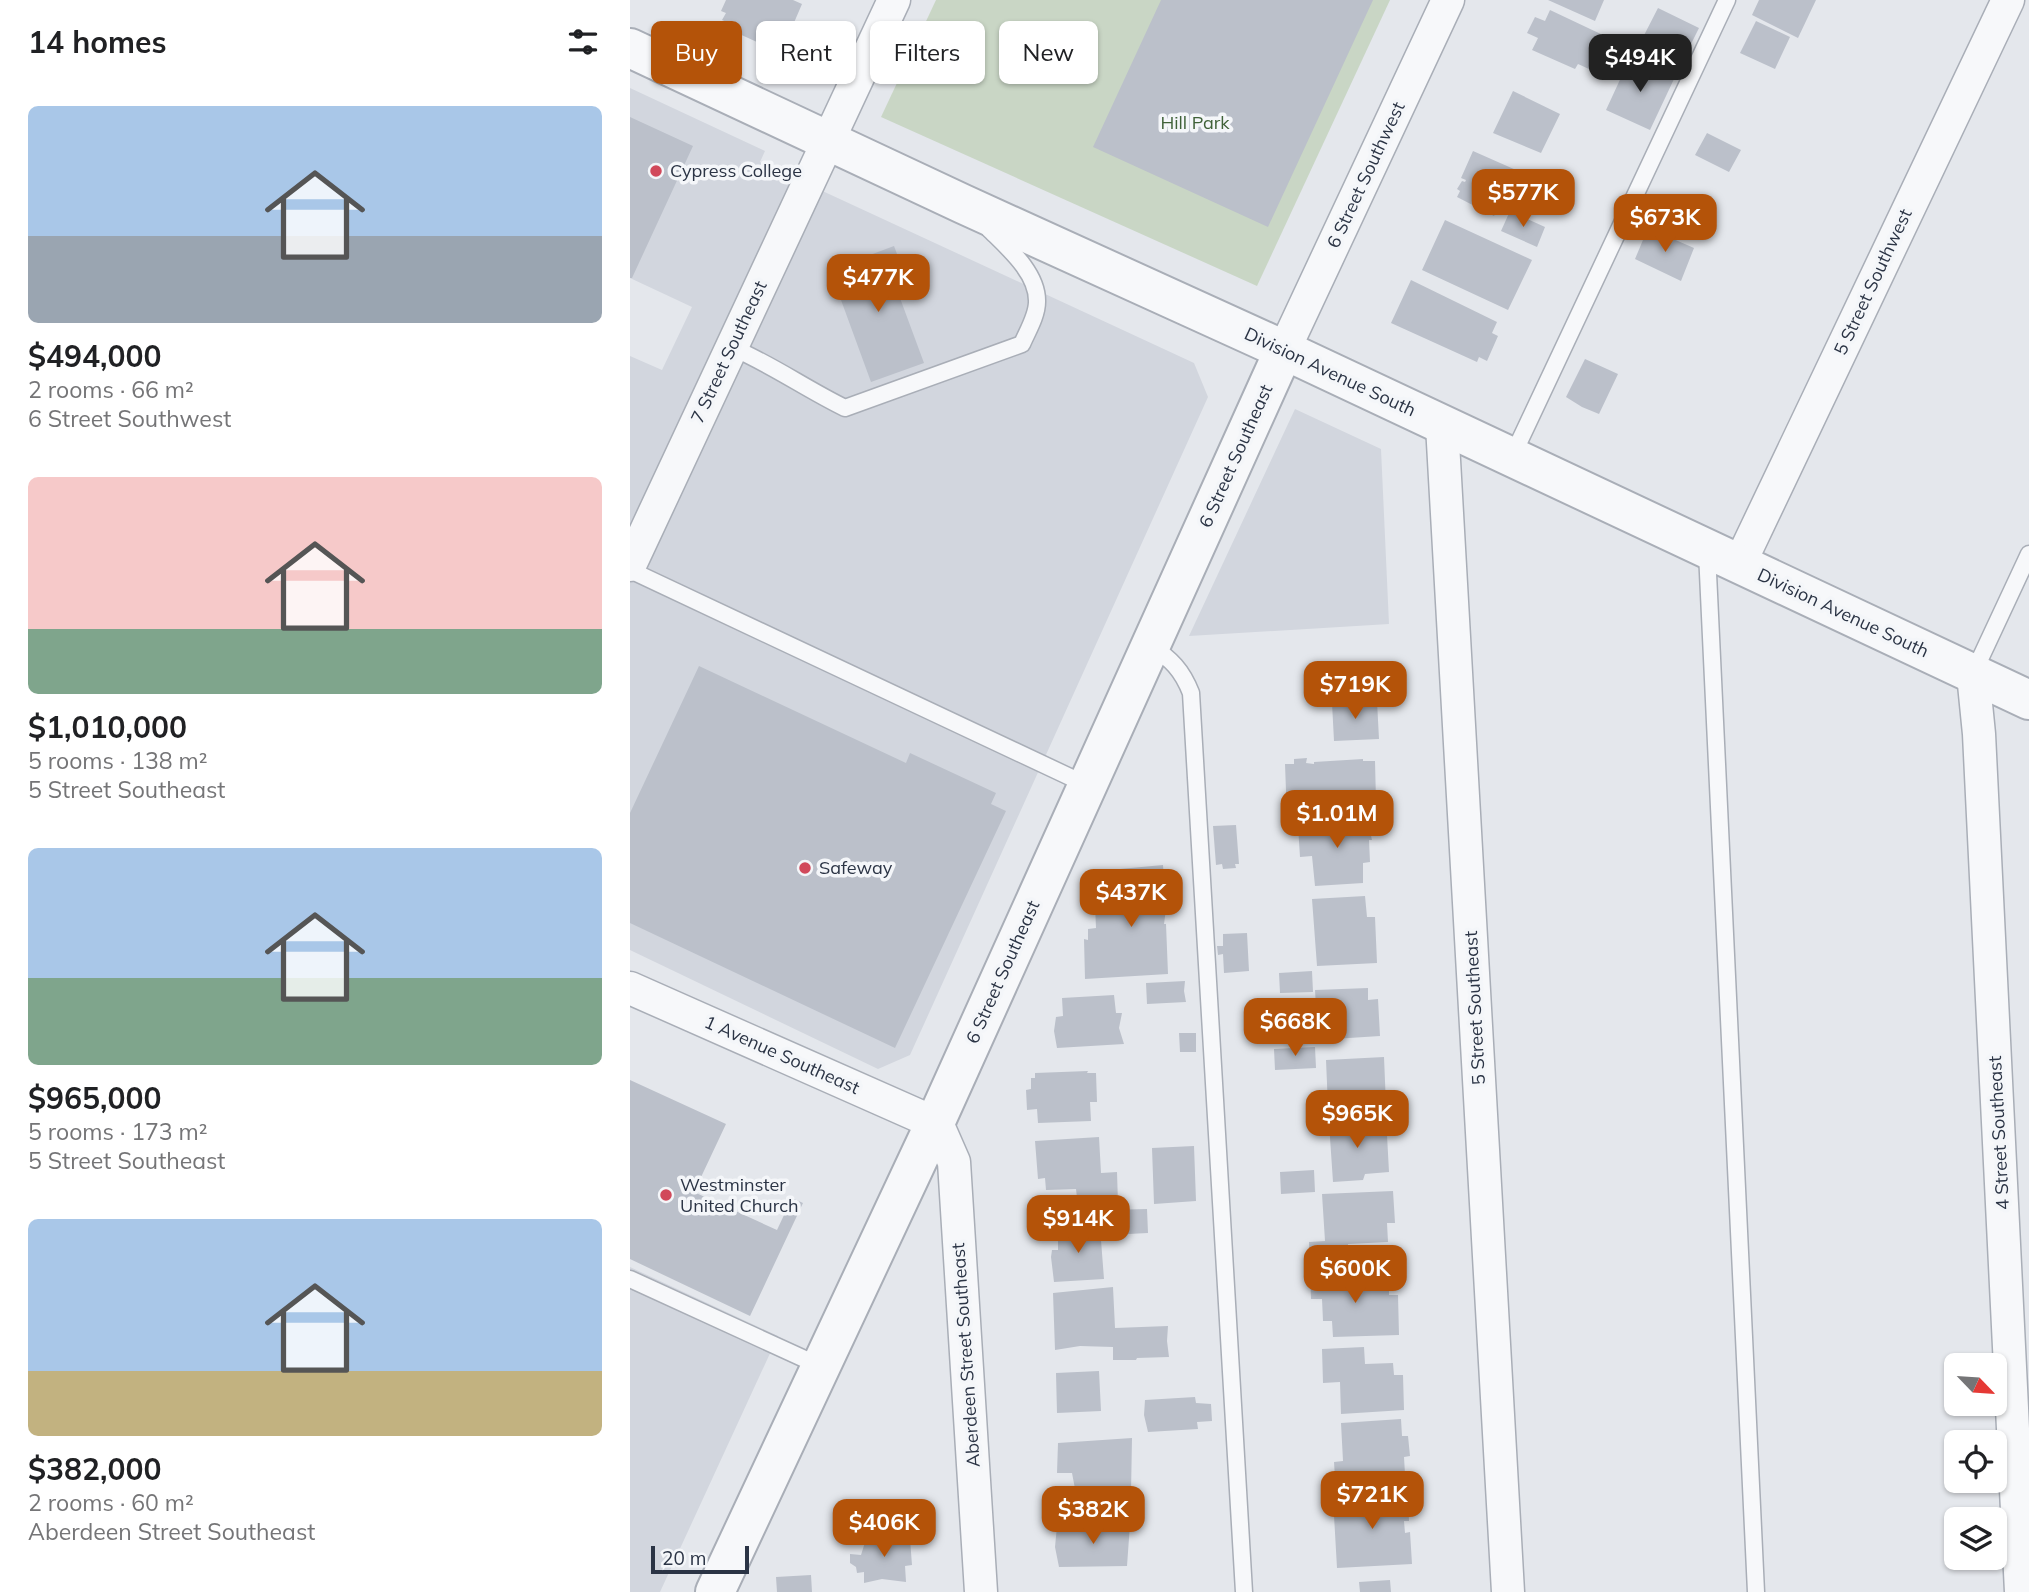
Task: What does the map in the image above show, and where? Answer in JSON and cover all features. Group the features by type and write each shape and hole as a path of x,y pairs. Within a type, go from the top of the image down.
{"street":[{"name":"7 Street Southeast","path":"630,568 894,0"},
{"name":"6 Street Southwest","path":"1284,350 1448,0"},
{"name":"5 Street Southwest","path":"1723,557 2008,0"},
{"name":"Division Avenue South","path":"630,48 1284,350 2029,700"},
{"name":"6 Street Southeast","path":"715,1592 935,1123 1284,350"},
{"name":"5 Street Southeast","path":"1442,425 1508,1592"},
{"name":"4 Street Southeast","path":"1973,674 1979,734 2021,1592"},
{"name":"1 Avenue Southeast","path":"630,988 935,1123"},
{"name":"Aberdeen Street Southeast","path":"935,1123 954,1162 981,1592"}],"lane":[{"path":"1513,457 1727,0"},
{"path":"731,347 762,360 845,408 1022,344 1038,301 1034,285 1016,256 963,204"},
{"path":"1973,674 2029,554"},
{"path":"1723,557 1756,1592"},
{"path":"630,568 1087,785"},
{"path":"1151,646 1176,664 1191,693 1244,1592"},
{"path":"630,1279 820,1366"}],"shaded area":[{"path":"630,88 765,151 760,162 1194,363 1208,397 910,1055 878,1069 630,950 630,356 662,370 692,307 630,278"},
{"path":"1295,409 1381,449 1389,624 1189,636"},
{"path":"630,1267 778,1336 660,1592 630,1592"}],"green space":[{"name":"Hill Park","path":"936,0 1390,0 1257,286 881,117 897,84 985,84 985,21 926,21"}],"building":[{"path":"726,0 793,0 802,4 795,21 756,21 756,42 742,35 742,21 722,20 726,13 721,11"},
{"path":"1161,0 1373,0 1268,227 1093,147"},
{"path":"1548,0 1604,0 1595,21"},
{"path":"1759,0 1816,0 1798,38 1752,15"},
{"path":"1658,8 1699,28 1680,66 1638,47"},
{"path":"1550,10 1605,36 1589,69 1578,64 1575,69 1532,50 1538,38 1527,33 1535,17 1545,21"},
{"path":"1756,21 1790,37 1775,69 1740,53"},
{"path":"1630,58 1674,79 1650,130 1606,110"},
{"path":"1513,91 1560,114 1541,153 1493,133"},
{"name":"Cypress College","path":"630,117 693,146 632,278 630,278"},
{"path":"1707,133 1741,150 1729,172 1695,155"},
{"path":"1473,151 1516,170 1494,216 1457,197 1460,191 1457,189 1462,181 1466,180 1461,178"},
{"path":"1510,211 1545,227 1537,247 1501,231"},
{"path":"1445,220 1532,260 1508,310 1422,270"},
{"path":"1648,228 1694,248 1681,281 1635,259"},
{"path":"894,246 902,267 890,271 924,363 871,382 830,270"},
{"path":"1411,280 1497,322 1492,333 1498,336 1487,361 1479,357 1477,362 1391,323"},
{"path":"1585,359 1618,374 1599,414 1566,397"},
{"name":"Safeway","path":"699,666 906,763 910,753 996,793 991,804 1006,811 895,1048 630,923 630,813"},
{"path":"1377,701 1379,739 1334,741 1332,703"},
{"path":"1307,758 1306,763 1314,764 1363,759 1375,761 1376,801 1320,802 1320,816 1287,818 1285,764 1294,764 1294,759"},
{"path":"1367,818 1372,840 1369,840 1370,862 1363,863 1363,883 1315,886 1312,856 1300,857 1298,826 1310,826 1310,822"},
{"path":"1236,825 1239,864 1235,864 1236,868 1223,869 1222,864 1216,865 1213,826"},
{"path":"1163,865 1168,974 1085,979 1084,939 1088,940 1088,929 1096,928 1095,905 1121,903 1120,869"},
{"path":"1365,896 1367,917 1375,917 1377,963 1317,966 1312,899"},
{"path":"1247,933 1249,971 1224,973 1223,954 1218,955 1217,946 1223,946 1223,934"},
{"path":"1312,971 1313,992 1280,993 1279,973"},
{"path":"1185,981 1186,1002 1147,1004 1146,983"},
{"path":"1368,988 1368,1000 1378,999 1380,1036 1318,1040 1315,990"},
{"path":"1114,995 1116,1013 1122,1013 1119,1028 1124,1044 1057,1048 1054,1031 1056,1017 1063,1016 1062,998"},
{"path":"1179,1033 1196,1033 1196,1052 1180,1052"},
{"path":"1315,1047 1316,1068 1275,1070 1274,1049"},
{"path":"1384,1057 1386,1105 1328,1107 1326,1060"},
{"path":"1088,1071 1087,1073 1096,1073 1097,1102 1090,1102 1091,1121 1038,1123 1037,1109 1027,1110 1026,1090 1031,1089 1031,1078 1035,1078 1035,1073"},
{"name":"Westminster United Church","path":"630,1080 726,1124 694,1192 777,1230 792,1198 803,1203 750,1316 630,1259"},
{"path":"1377,1119 1378,1135 1387,1135 1389,1172 1365,1174 1363,1180 1333,1182 1329,1123"},
{"path":"1099,1137 1101,1173 1117,1172 1118,1204 1078,1206 1076,1189 1046,1190 1045,1178 1038,1179 1035,1141"},
{"path":"1194,1146 1196,1201 1154,1204 1152,1148"},
{"path":"1314,1170 1315,1192 1281,1194 1280,1172"},
{"path":"1393,1191 1395,1223 1387,1223 1388,1242 1348,1244 1349,1262 1310,1265 1309,1242 1325,1241 1322,1194"},
{"path":"1147,1209 1148,1233 1109,1235 1108,1210"},
{"path":"1100,1227 1104,1279 1054,1282 1051,1257 1052,1250 1058,1250 1058,1229"},
{"path":"1354,1269 1354,1287 1389,1285 1389,1295 1398,1295 1399,1335 1333,1337 1332,1321 1323,1321 1322,1299 1311,1299 1310,1271"},
{"path":"1113,1287 1115,1328 1168,1326 1169,1357 1113,1360 1113,1347 1080,1346 1055,1350 1053,1293"},
{"path":"1364,1347 1365,1364 1393,1363 1394,1375 1403,1375 1404,1410 1341,1414 1340,1382 1323,1383 1322,1349"},
{"path":"1099,1371 1101,1411 1057,1413 1056,1373"},
{"path":"1195,1397 1196,1403 1211,1404 1212,1421 1197,1422 1198,1429 1148,1432 1144,1415 1145,1400"},
{"path":"1401,1419 1402,1436 1408,1436 1410,1456 1404,1457 1405,1474 1380,1475 1381,1490 1336,1493 1334,1462 1343,1461 1341,1423"},
{"path":"1132,1438 1131,1493 1076,1494 1072,1473 1057,1473 1058,1443"},
{"path":"1408,1494 1409,1521 1404,1521 1405,1533 1410,1532 1412,1564 1337,1568 1333,1498"},
{"path":"1130,1524 1127,1566 1059,1567 1055,1547 1057,1526"},
{"path":"867,1536 903,1536 903,1539 910,1539 912,1565 905,1566 906,1582 882,1579 864,1583 864,1572 857,1573 856,1567 850,1563 850,1554 861,1555"},
{"path":"811,1575 812,1592 777,1592 776,1577"},
{"path":"1390,1580 1391,1592 1360,1592 1359,1582"}],"place":[{"name":"Cypress College","path":"656,171"},
{"name":"Safeway","path":"805,868"},
{"name":"Westminster United Church","path":"666,1195"}]}
